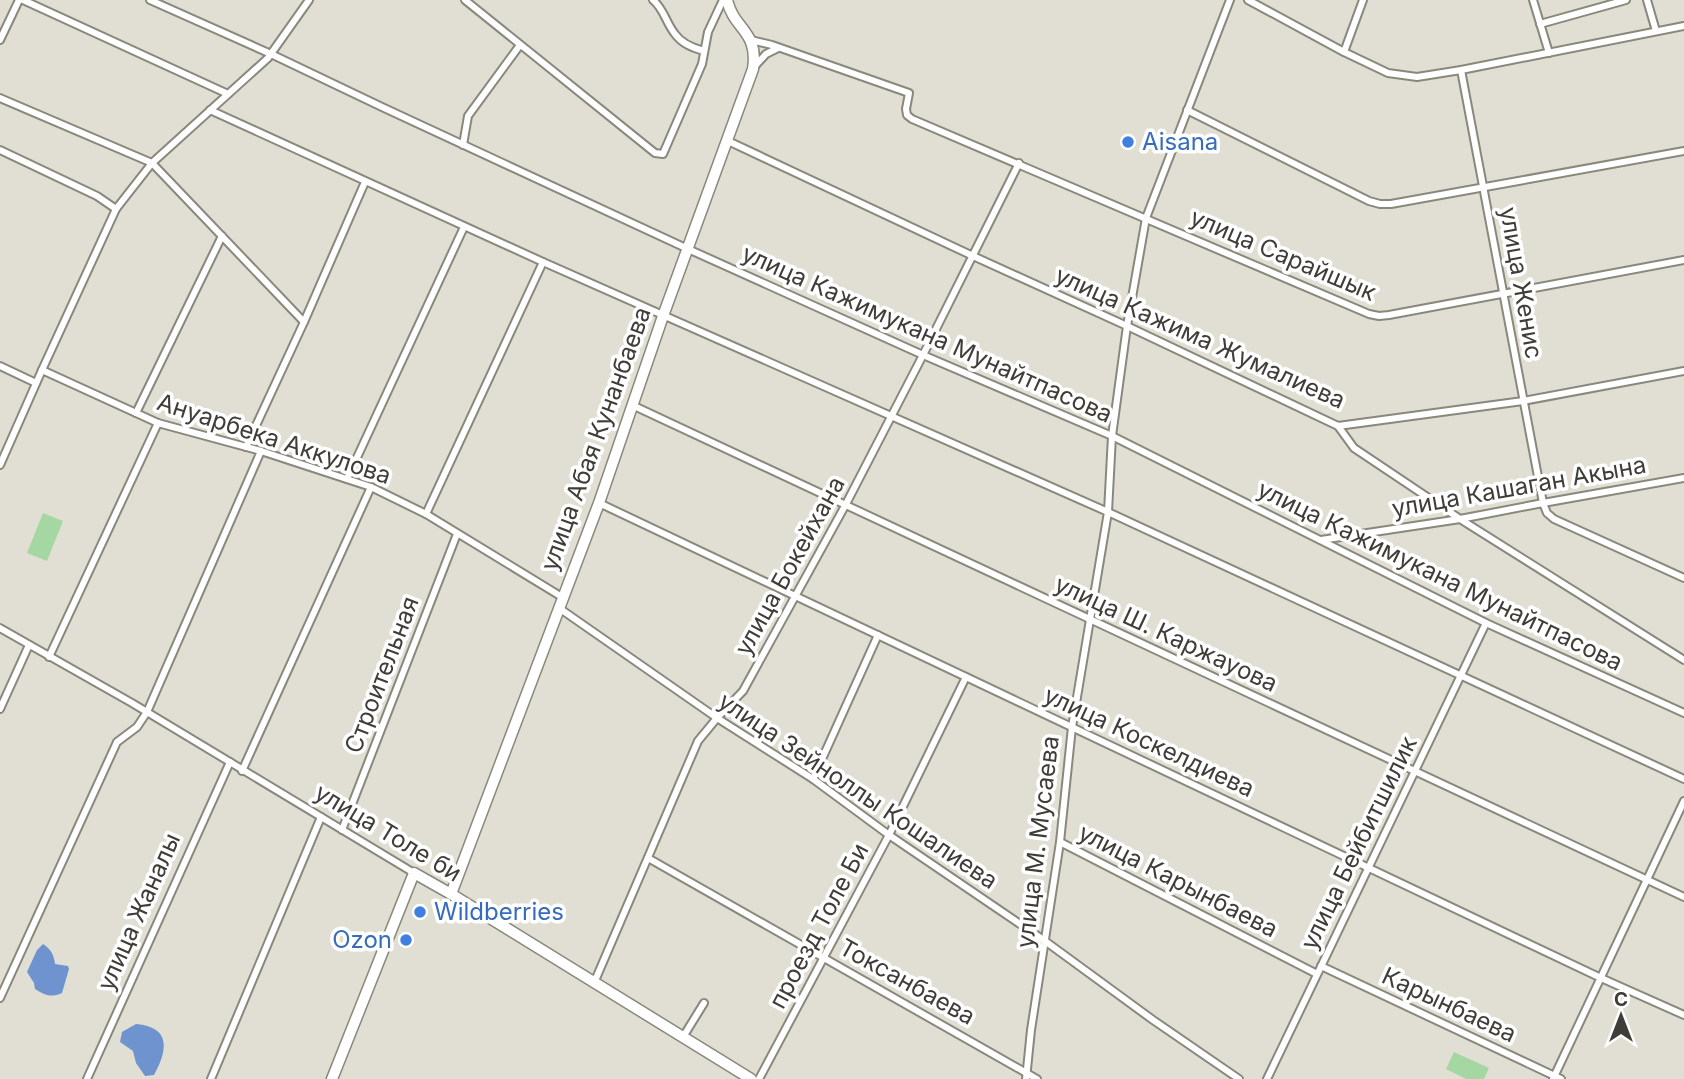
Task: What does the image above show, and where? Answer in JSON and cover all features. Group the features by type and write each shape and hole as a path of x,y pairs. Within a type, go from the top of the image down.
{"street":[{"path":"0,40 21,0 228,94"},
{"name":"улица Кажимукана Мунайтпасова","path":"150,0 162,2 688,249 923,355 1112,436 1486,623 1684,713"},
{"path":"0,465 116,209 152,163 271,54 309,0"},
{"path":"465,0 655,153 663,154 702,64 709,32 725,0"},
{"path":"653,0 675,36 689,46 704,51"},
{"path":"725,0 751,40 778,48"},
{"name":"улица М. Мусаева","path":"1027,1076 1031,1030 1060,842 1072,727 1108,512 1112,436 1127,326 1146,218 1230,0"},
{"path":"1248,0 1388,73 1417,77 1684,26"},
{"path":"1344,52 1363,0"},
{"path":"1532,0 1549,53"},
{"path":"1540,24 1626,0"},
{"path":"1647,0 1656,31"},
{"name":"улица Абая Кунанбаева","path":"451,894 598,503 728,141 753,69 755,56 751,40"},
{"path":"463,145 468,116 520,44"},
{"path":"753,69 766,54 778,48"},
{"name":"улица Сарайшык","path":"778,48 909,93 906,110 912,119 1369,314 1389,315 1684,260"},
{"name":"улица Женис","path":"1461,70 1543,503"},
{"path":"0,98 152,163 304,322"},
{"path":"210,110 464,227 1108,512 1684,779"},
{"path":"1187,110 1369,201 1380,204 1684,151"},
{"name":"улица Кажима Жумалиева","path":"728,141 1338,426 1523,401 1684,371"},
{"path":"0,150 97,196 116,209"},
{"name":"улица Бокейхана","path":"594,983 698,741 743,691 846,505 1019,163"},
{"path":"246,447 365,182"},
{"path":"347,479 464,227"},
{"path":"135,413 222,236"},
{"path":"426,514 543,262"},
{"path":"0,366 36,383"},
{"name":"Ануарбека Аккулова","path":"42,370 158,423 261,451 371,487 426,514 562,597"},
{"name":"улица Ш. Каржауова","path":"632,405 1684,897"},
{"path":"49,657 158,423"},
{"path":"1338,426 1354,448 1460,519 1684,660"},
{"path":"0,998 117,741 136,727 147,712 261,451"},
{"name":"улица Кашаган Акына","path":"1319,540 1460,519 1684,478"},
{"path":"242,771 371,487"},
{"name":"улица Коскелдиева","path":"598,503 1684,1015"},
{"path":"1543,503 1547,513 1554,519 1684,578"},
{"name":"Строительная","path":"342,830 457,534"},
{"name":"улица Зейноллы Кошалиева","path":"558,608 717,718 813,779 1239,1079"},
{"name":"улица Бейбитшилик","path":"1267,1079 1486,623"},
{"name":"улица Толе би","path":"0,628 147,712 451,894 751,1079"},
{"path":"813,779 878,635"},
{"path":"0,709 29,645"},
{"name":"проезд Толе Би","path":"759,1079 889,835 966,677"},
{"name":"улица Жаналы","path":"87,1079 230,762"},
{"path":"1556,1078 1684,801"},
{"path":"211,1079 321,817"},
{"name":"улица Карынбаева","path":"1060,842 1317,974"},
{"name":"Токсанбаева","path":"648,858 1027,1076 1037,1079"},
{"path":"332,1079 414,873"},
{"name":"Карынбаева","path":"1321,966 1556,1078"},
{"path":"683,1037 704,1003"}],"green space":[{"path":"43,513 63,521 47,561 27,553"},
{"path":"1454,1052 1489,1068 1484,1079 1466,1079 1446,1069"}],"water":[{"path":"43,944 52,953 55,964 68,966 69,969 62,993 58,995 48,995 35,989 27,972 37,950"},
{"path":"136,1024 147,1026 161,1035 164,1049 154,1075 145,1076 136,1063 133,1051 120,1042 122,1032"}],"place":[{"name":"Aisana","path":"1128,142"},
{"name":"Wildberries","path":"420,912"},
{"name":"Ozon","path":"406,940"}]}
